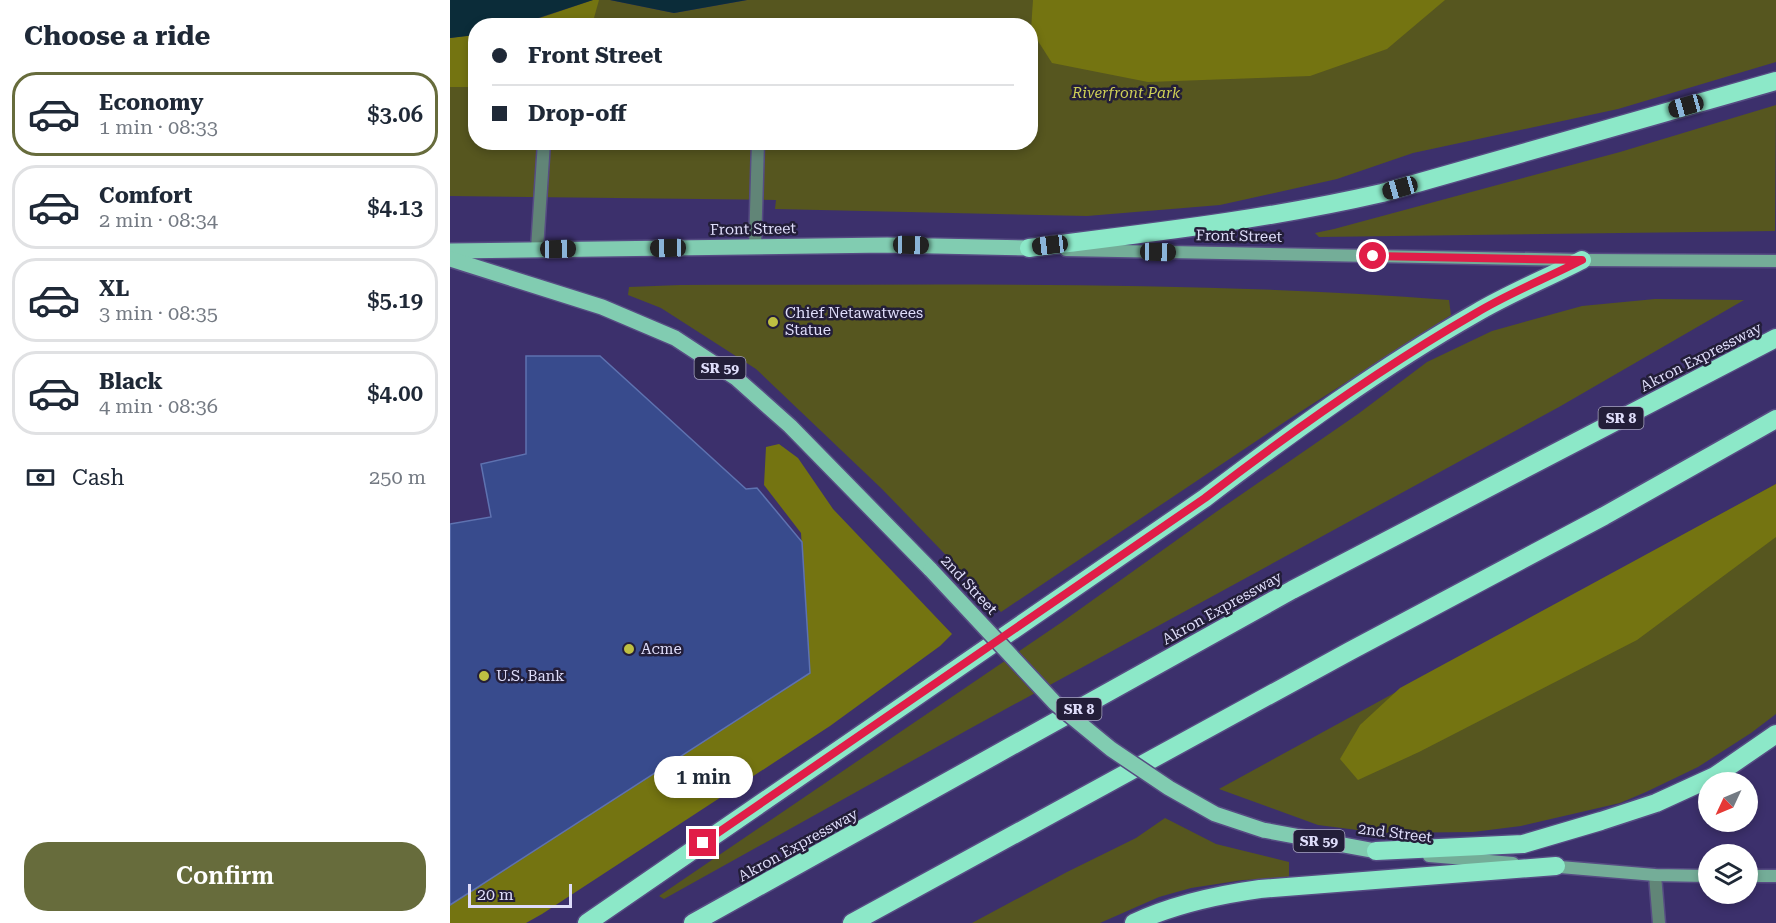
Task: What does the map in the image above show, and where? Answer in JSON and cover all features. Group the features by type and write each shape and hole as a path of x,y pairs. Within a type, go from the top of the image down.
{"highway":[{"path":"1029,248 1219,224 1296,212 1382,193 1776,81"},
{"path":"587,923 1205,498 1254,460 1385,369 1478,311 1582,260"},
{"name":"Akron Expressway","path":"693,923 1292,590 1776,338"},
{"path":"852,923 1604,516 1776,419"},
{"path":"1376,851 1523,844 1656,803 1715,776 1776,734"},
{"path":"1134,923 1151,915 1217,895 1260,889 1556,866"}],"main road":[{"name":"Front Street","path":"450,251 887,245 1122,252 1776,261"},
{"name":"2nd Street","path":"450,259 602,307 675,338 736,378 790,426 931,570 1055,703 1111,749 1169,788 1215,814 1263,830 1376,851 1655,875 1698,876"},
{"path":"1758,876 1776,876"}],"street":[{"path":"537,249 543,150"},
{"path":"755,247 758,150"},
{"path":"1655,875 1659,923"}],"green space":[{"name":"Riverfront Park","path":"593,0 610,0 674,13 747,0 1776,0 1776,62 1618,109 1413,153 1337,179 1220,205 1087,216 775,209 776,200 450,196 450,38 468,36 468,150 1038,150 1038,18 538,18"},
{"path":"1776,105 1775,231 1319,237 1315,233 1620,152"},
{"path":"968,284 1257,289 1449,300 1451,315 1289,419 1001,612 882,489 756,369 661,308 628,295 629,287"},
{"path":"1655,299 1744,300 1559,407 971,728 664,899 659,896 1062,622 1358,414 1427,362 1492,331 1582,306"},
{"path":"1776,484 1776,714 1698,767 1620,803 1521,826 1473,832 1381,833 1318,825 1219,789"},
{"path":"1165,818 1216,844 1289,862 1289,878 1243,880 1191,888 1159,897 1100,923 972,923 1136,838"}],"shaded area":[{"path":"593,0 599,0 594,18 540,18"},
{"path":"1033,0 1445,0 1387,49 1310,76 1148,82 1052,63 1038,41 1038,18 1032,18"},
{"path":"468,36 468,87 450,87 450,38"},
{"path":"779,444 798,458 833,509 952,634 940,646 830,726 542,914 526,923 450,923 450,905 810,673 801,533 764,485 766,447"},
{"path":"1776,484 1776,537 1637,640 1419,752 1358,780 1340,759 1360,725 1400,688"}],"water":[{"path":"450,0 593,0 538,18 468,18 468,36 450,38"},
{"path":"610,0 747,0 674,13"}],"building":[{"name":"Acme","path":"526,356 600,356 746,489 757,488 802,542 810,673 450,905 450,524 491,517 481,464 526,454"}],"place":[{"name":"Chief Netawatwees Statue","path":"773,322"},
{"name":"Acme","path":"629,649"},
{"name":"U.S. Bank","path":"484,676"}],"route":[{"path":"703,843 1205,498 1254,460 1385,369 1478,311 1582,260 1373,256"}]}
